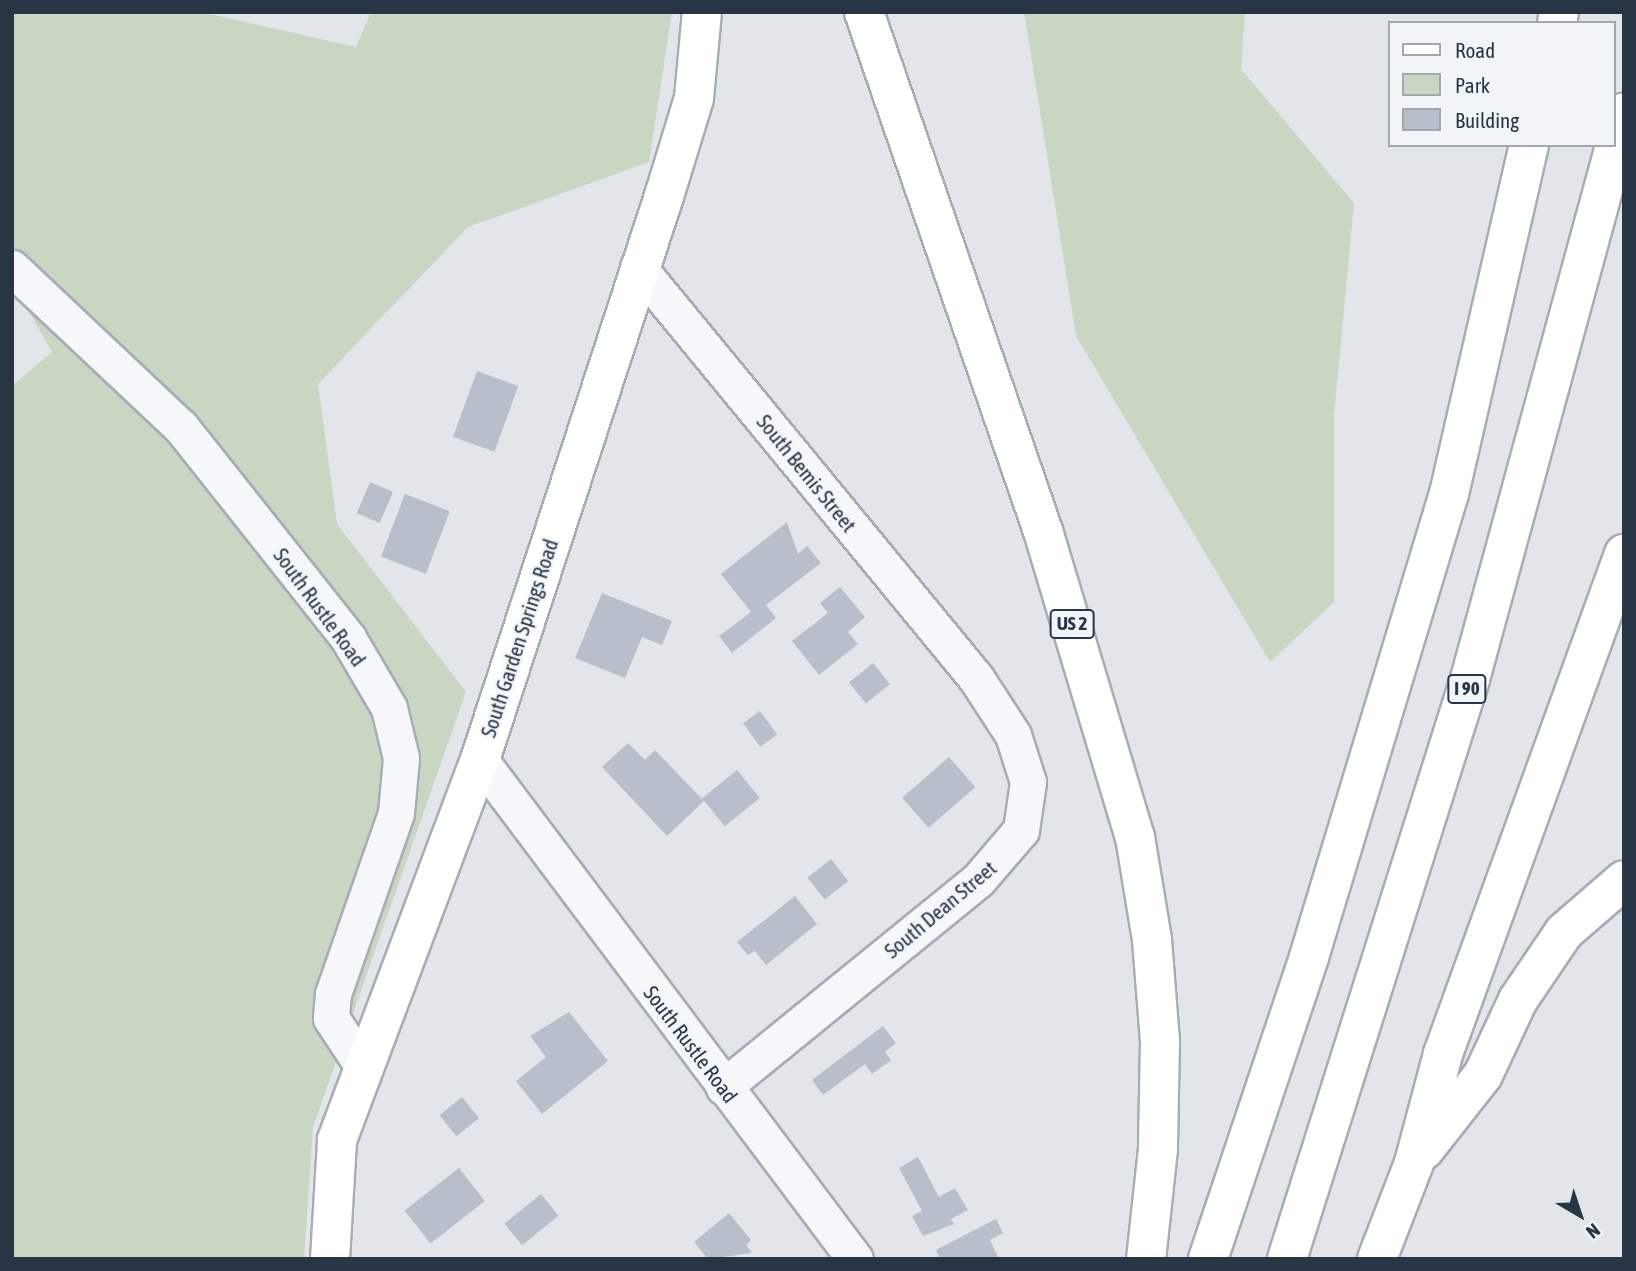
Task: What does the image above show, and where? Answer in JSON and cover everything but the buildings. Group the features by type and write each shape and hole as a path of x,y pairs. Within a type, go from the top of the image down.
{"main road":[{"name":"South Garden Springs Road","path":"330,1259 337,1140 362,1065 480,760 694,98 702,12"},
{"name":"US 2","path":"864,12 1043,531 1135,837 1152,940 1160,1041 1158,1149 1146,1259"},
{"name":"I 90","path":"1615,146 1624,113"},
{"path":"1208,1259 1309,957 1449,494 1528,147"},
{"name":"I 90","path":"1287,1259 1470,679 1615,147"},
{"path":"1377,1259 1414,1163 1443,1054 1624,555"},
{"path":"1414,1163 1483,1075 1518,1000 1564,932 1624,880"}],"street":[{"name":"South Bemis Street","path":"638,267 975,678"},
{"name":"South Rustle Road","path":"12,268 181,427 348,638 389,708 401,758 396,813 333,994 331,1018 362,1065"},
{"name":"South Dean Street","path":"723,1087 978,880 1021,830 1028,782 1022,755 975,678"},
{"name":"South Rustle Road","path":"480,760 723,1087 855,1259"}],"green space":[{"path":"12,12 200,12 356,47 371,12 672,12 649,162 468,227 318,384 337,524 466,692 313,1127 304,1259 12,1259 12,386 52,352 12,281"},
{"path":"1024,12 1245,12 1241,69 1354,203 1334,416 1334,602 1270,662 1076,336"}]}
